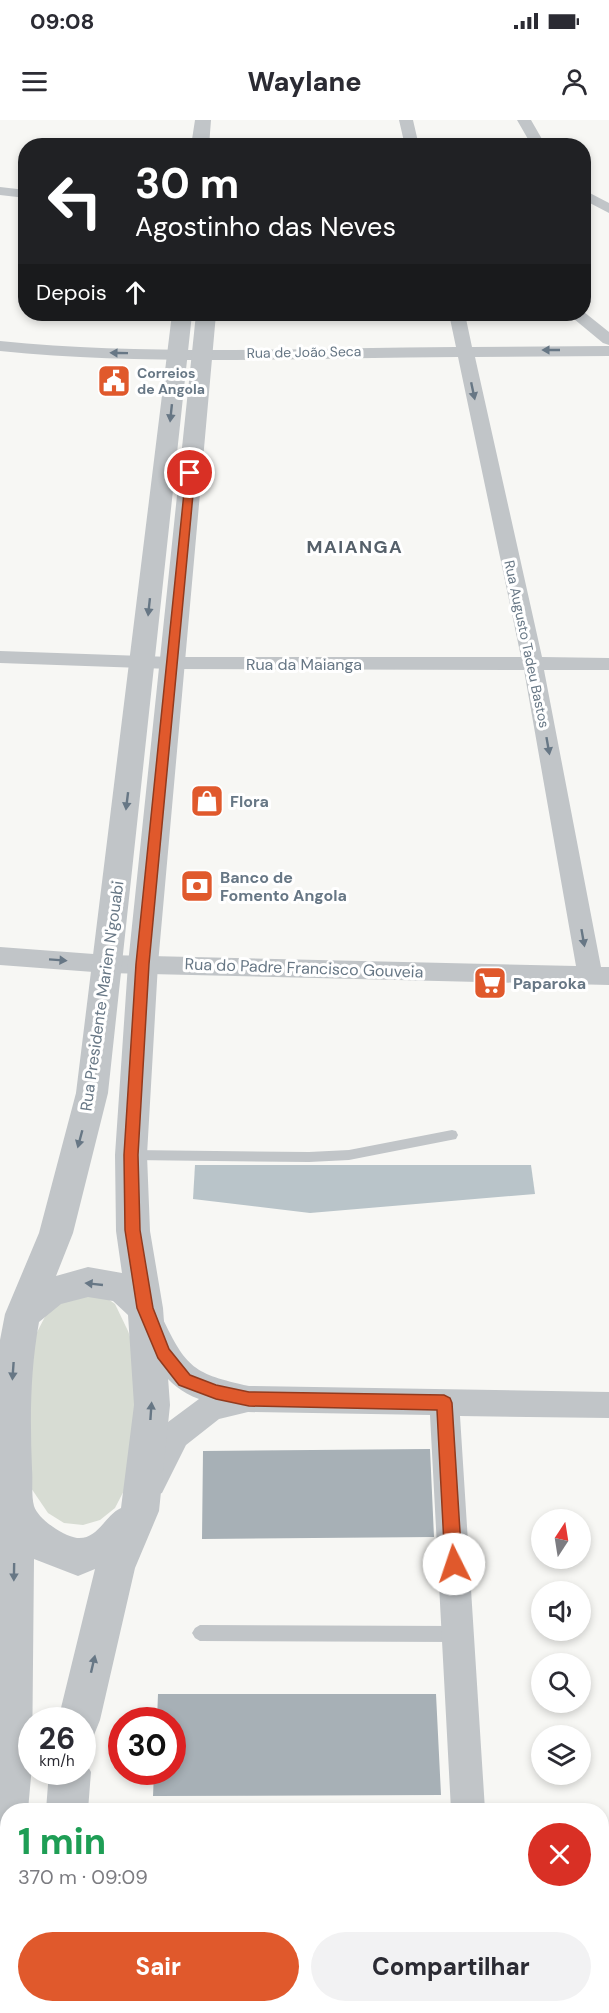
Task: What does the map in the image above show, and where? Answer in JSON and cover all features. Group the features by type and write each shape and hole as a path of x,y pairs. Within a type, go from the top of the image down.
{"street":[{"path":"201,138 203,120"},
{"path":"406,120 410,138"},
{"path":"524,120 534,138"},
{"path":"0,191 18,193"},
{"path":"591,198 609,208"},
{"name":"Rua Presidente Marien N'gouabi","path":"82,1707 115,1568 140,1511 152,1404 145,1308 133,1230 131,1155 143,964 171,663 190,354 183,321"},
{"name":"Rua Presidente Marien N'gouabi","path":"8,1803 12,1758 7,1505 14,1360 23,1314 56,1233 92,1093 143,663 190,354 203,321"},
{"name":"Rua Augusto Tadeu Bastos","path":"458,321 600,976"},
{"path":"585,321 609,340"},
{"name":"Rua de João Seca","path":"0,346 49,351 190,354 464,350 609,351"},
{"name":"Rua da Maianga","path":"0,657 143,663 609,664"},
{"name":"Rua do Padre Francisco Gouveia","path":"0,956 107,963 600,976"},
{"path":"23,1314 51,1292 88,1282 122,1288 145,1308 163,1353 184,1380 216,1392 249,1399 609,1405"},
{"path":"7,1505 42,1545 78,1557 110,1545 140,1511 157,1467 175,1435 212,1407 249,1399"},
{"path":"444,1403 468,1803"},
{"path":"68,1803 69,1785"}],"lane":[{"path":"131,1155 309,1157 349,1155 452,1135"},
{"path":"200,1633 458,1634"}],"shaded area":[{"path":"195,1165 531,1165 535,1194 310,1213 193,1199"},
{"path":"101,1294 115,1304 128,1331 139,1363 132,1475 115,1508 100,1520 83,1525 64,1523 48,1513 29,1485 22,1374 33,1340 50,1307 64,1297"}],"building":[{"path":"430,1449 434,1537 202,1539 203,1451"},
{"path":"158,1694 436,1694 441,1795 153,1796 153,1785 186,1785 186,1707 158,1707"}],"place":[{"name":"Correios de Angola","path":"114,381"},
{"name":"Flora","path":"207,801"},
{"name":"Banco de Fomento Angola","path":"197,886"},
{"name":"Paparoka","path":"490,983"}],"district":[{"name":"MAIANGA","path":"355,547"}],"route":[{"path":"190,473 143,964 131,1155 133,1230 145,1308 163,1353 184,1380 216,1392 249,1399 444,1403 454,1564"}]}
